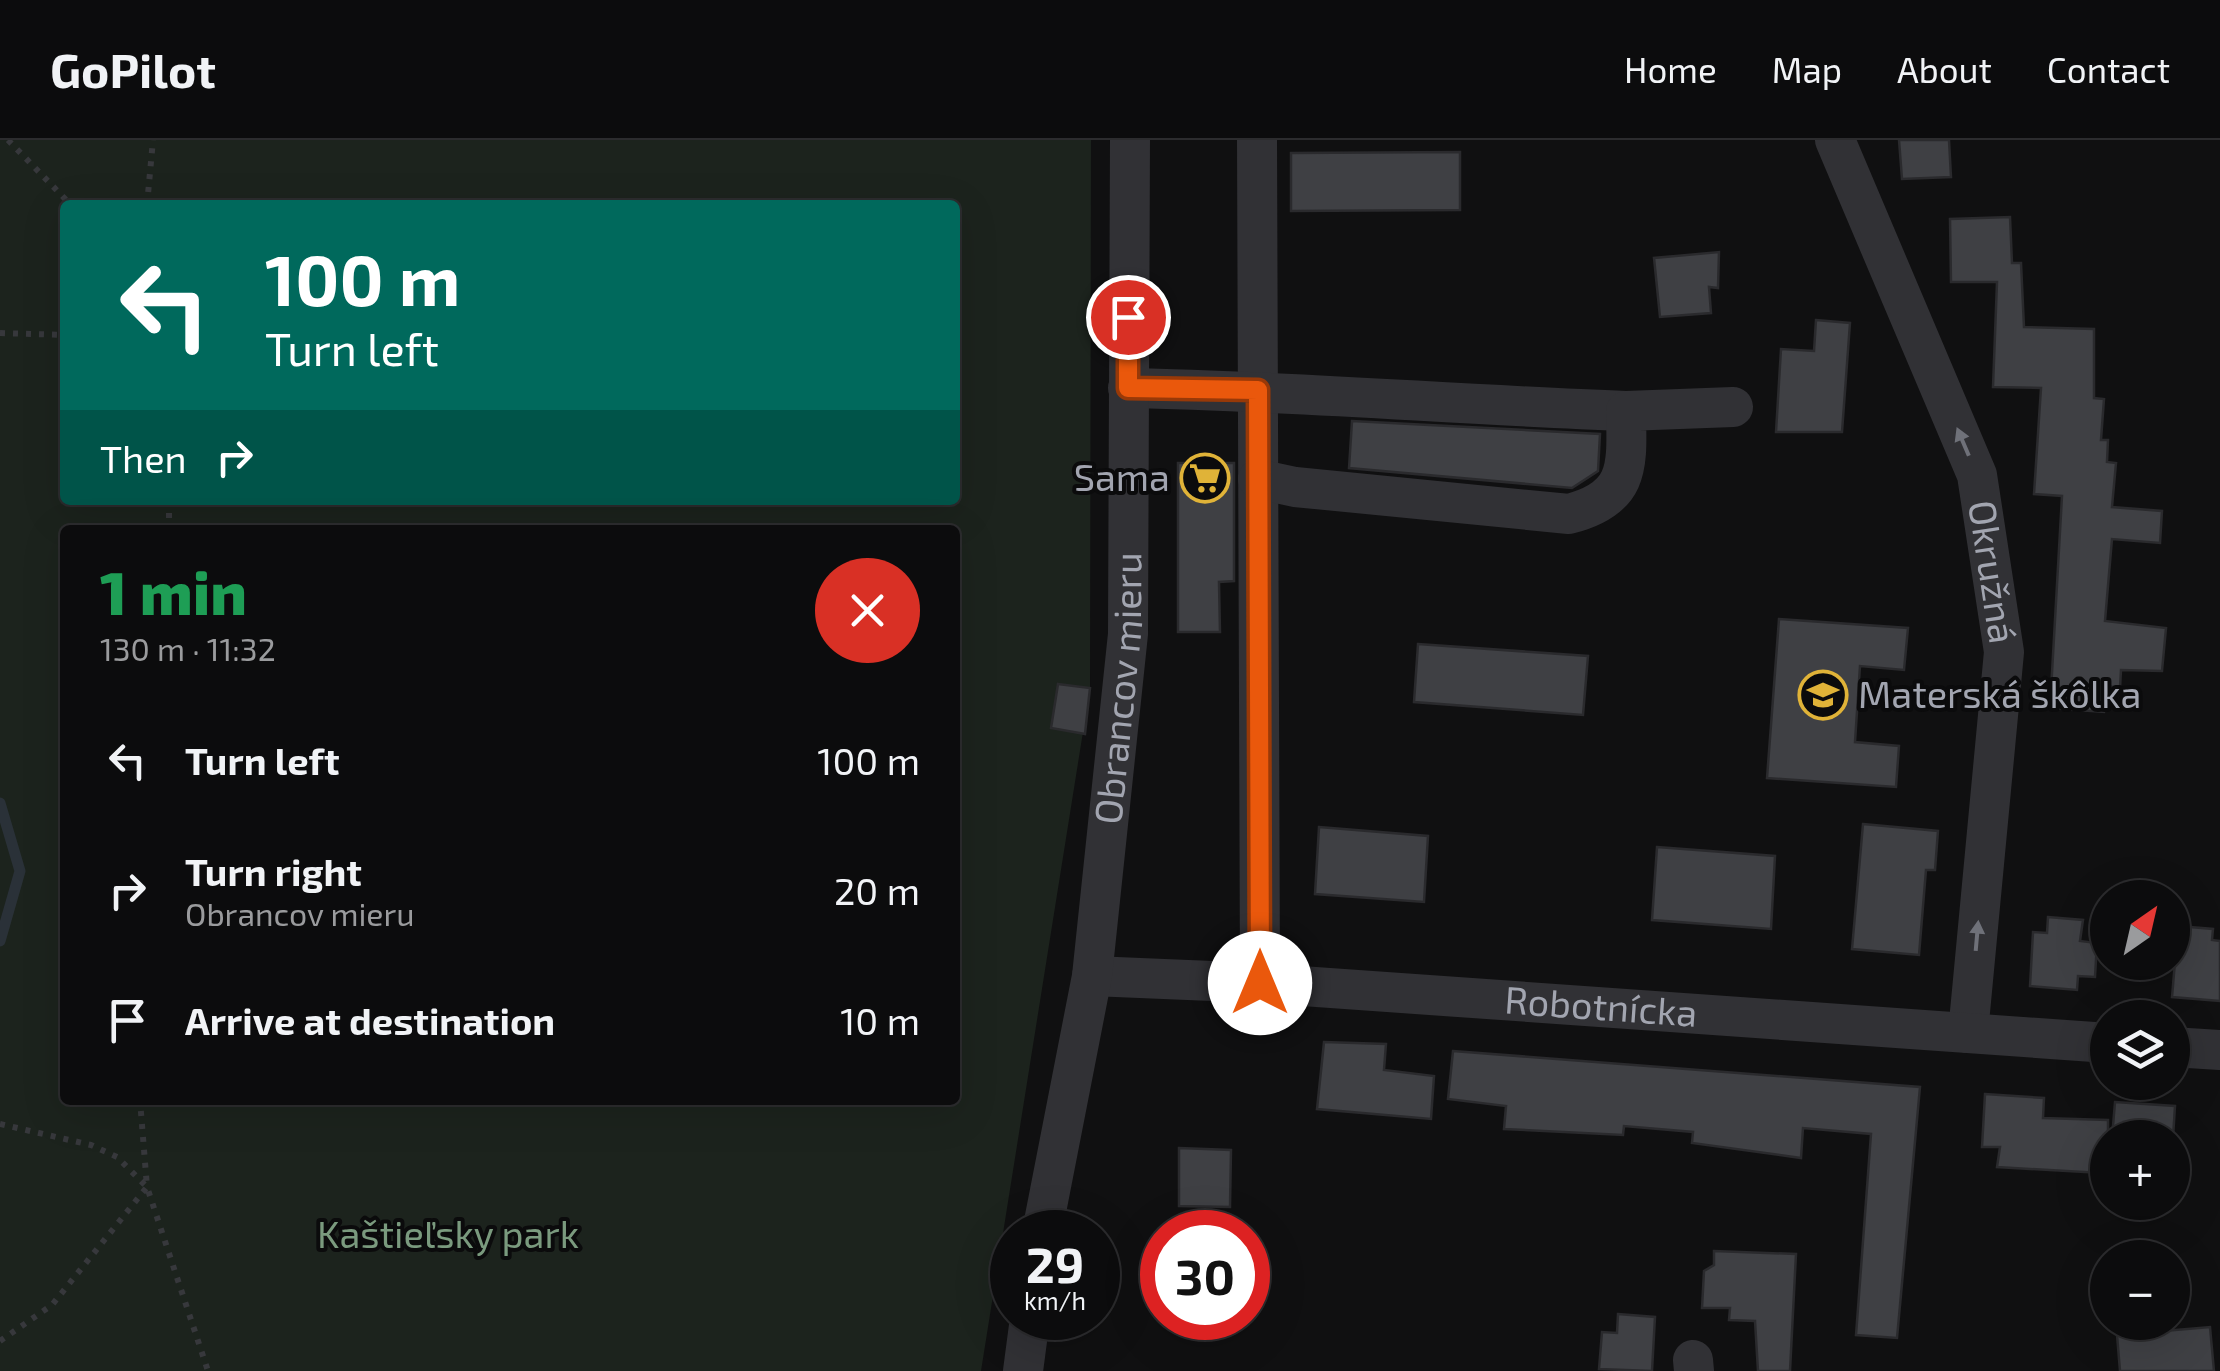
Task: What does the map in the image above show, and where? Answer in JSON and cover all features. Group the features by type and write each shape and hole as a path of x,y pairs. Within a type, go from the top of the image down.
{"street":[{"name":"Obrancov mieru","path":"1046,1210 1092,976 1128,634 1130,140"},
{"path":"1257,140 1260,983"},
{"name":"Okružná","path":"1834,140 1976,475 2004,652 1968,1033"},
{"path":"1128,388 1258,390 1423,403 1626,411 1733,407"},
{"path":"1258,479 1295,487 1570,514 1598,506 1622,479 1627,458 1626,411"},
{"name":"Robotnícka","path":"1092,976 1260,983 2090,1042"},
{"path":"2190,1048 2220,1050"},
{"path":"1022,1371 1027,1340"}],"path":[{"path":"8,140 66,200"},
{"path":"147,200 153,140"},
{"path":"0,333 60,336"},
{"path":"140,1105 147,1187 208,1371"},
{"path":"0,1124 91,1145 117,1157 147,1187"},
{"path":"0,1341 52,1305 147,1187"}],"green space":[{"name":"Kaštieľsky park","path":"0,140 1091,140 1090,688 1007,1210 990,1210 990,1315 981,1371 0,1371"}],"building":[{"path":"1899,140 1949,140 1951,177 1902,179"},
{"path":"1460,152 1460,210 1291,211 1291,153"},
{"path":"2010,217 2012,263 2021,263 2024,327 2094,329 2094,398 2104,399 2101,440 2108,440 2107,462 2116,463 2112,507 2162,511 2160,543 2112,539 2105,621 2166,628 2162,671 2121,670 2120,688 2106,686 2104,712 2050,708 2062,496 2034,494 2041,388 1993,387 1997,282 1951,282 1950,219"},
{"path":"1719,252 1718,288 1709,287 1711,313 1660,317 1654,258"},
{"path":"1816,320 1850,323 1842,432 1776,432 1781,349 1814,351"},
{"path":"1352,421 1600,434 1598,471 1572,488 1349,468"},
{"path":"1178,463 1234,463 1234,581 1219,582 1220,632 1178,632"},
{"path":"1779,619 1908,628 1904,670 1860,666 1855,742 1899,746 1896,787 1767,778"},
{"path":"1418,644 1588,656 1583,715 1414,702"},
{"path":"1058,684 1090,688 1085,734 1051,728"},
{"path":"1863,824 1938,831 1935,870 1926,870 1919,955 1852,949"},
{"path":"1319,827 1428,836 1424,902 1315,894"},
{"path":"1657,847 1775,856 1771,929 1652,920"},
{"path":"2048,917 2083,920 2080,941 2090,942 2090,977 2078,976 2077,990 2030,986 2033,932 2047,933"},
{"path":"2190,927 2213,929 2212,940 2220,941 2220,1001 2172,997 2173,980 2190,980"},
{"path":"1324,1042 1386,1044 1384,1070 1434,1076 1431,1119 1317,1109"},
{"path":"1453,1051 1920,1087 1897,1338 1856,1335 1871,1134 1803,1128 1801,1158 1692,1143 1693,1132 1624,1126 1623,1135 1504,1129 1506,1106 1448,1099"},
{"path":"1985,1094 2044,1098 2043,1118 2108,1120 2090,1120 2090,1172 1997,1167 2000,1147 1982,1147"},
{"path":"2115,1102 2175,1106 2174,1120 2114,1120"},
{"path":"1179,1148 1231,1150 1230,1207 1179,1206"},
{"path":"1714,1251 1796,1254 1790,1371 1758,1371 1755,1321 1729,1320 1730,1308 1702,1308 1704,1271 1714,1265"},
{"path":"1618,1314 1655,1317 1652,1371 1599,1369 1602,1332 1617,1333"},
{"path":"2210,1327 2214,1371 2120,1371 2117,1340 2190,1340 2190,1329"}],"waterway":[{"path":"0,803 20,871 0,941"}],"place":[{"name":"Sama","path":"1205,478"},
{"name":"Materská škôlka","path":"1823,695"}],"route":[{"path":"1128,317 1128,388 1258,390 1260,983"}]}
